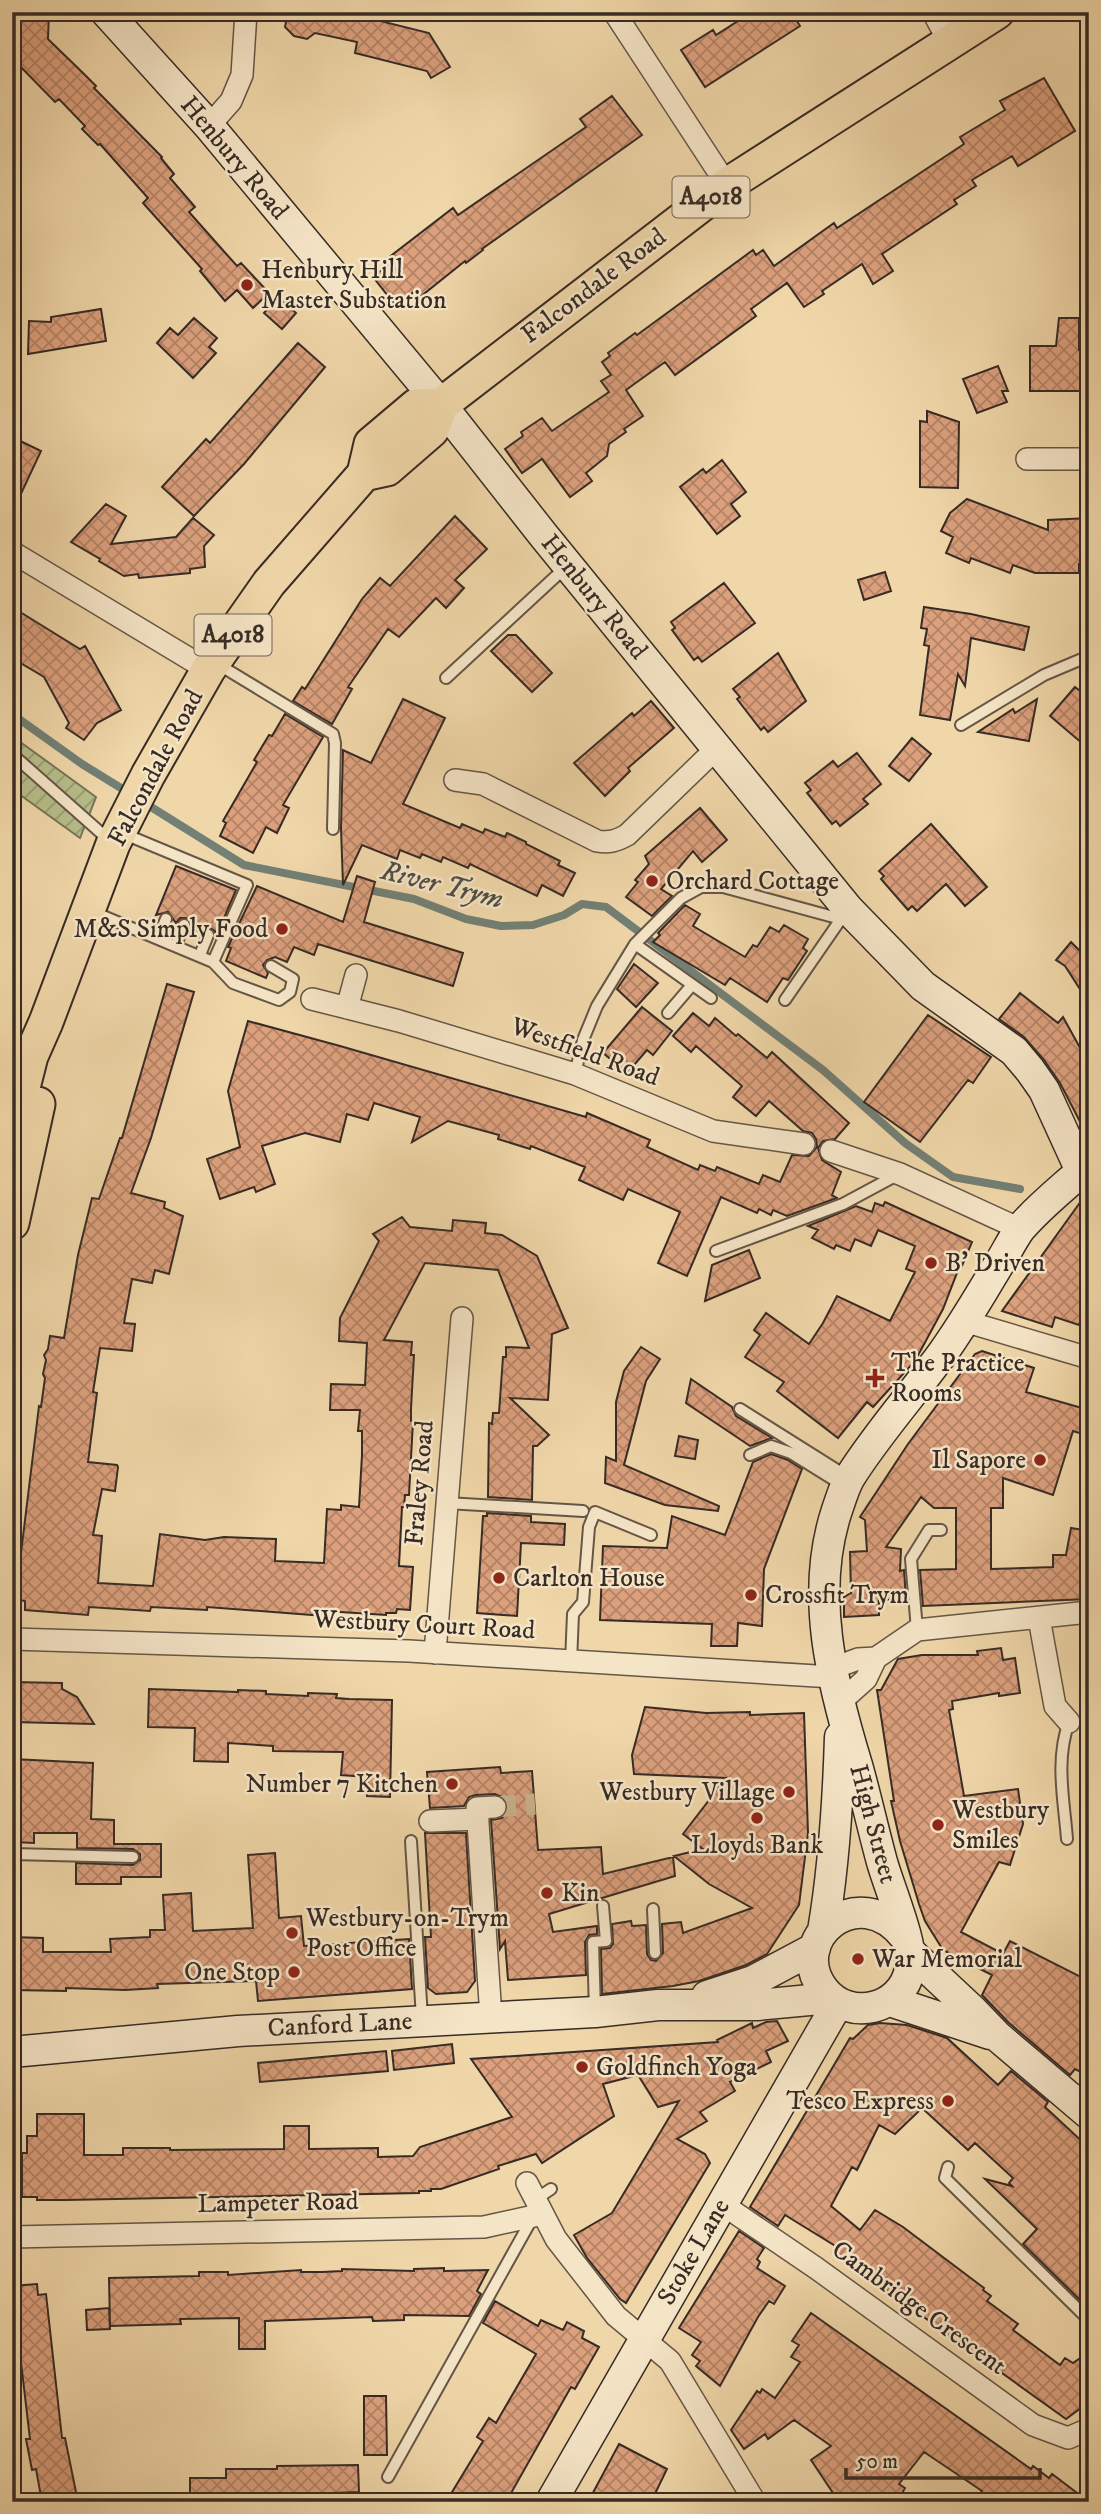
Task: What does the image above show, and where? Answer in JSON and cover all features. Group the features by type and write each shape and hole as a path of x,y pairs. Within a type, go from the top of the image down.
{"main road":[{"name":"Henbury Road","path":"106,12 209,126 441,405 717,748 844,914 923,986 1014,1051 1044,1090 1085,1168"},
{"name":"Falcondale Road","path":"12,1131 31,1056 116,838 148,775 211,665 269,583 364,474 371,444 416,406 441,405 727,185 997,12"},
{"name":"Falcondale Road","path":"12,1223 47,1058 46,1022"},
{"path":"12,1037 46,1022"},
{"name":"High Street","path":"835,2000 822,1988 814,1962 833,1871 838,1816 836,1691 823,1596 826,1551 847,1483 964,1321 1020,1229 1085,1168"},
{"name":"High Street","path":"836,1691 867,1798 882,1863 908,1945"},
{"name":"High Street","path":"819,1939 845,1915 859,1912 886,1918 897,1926 908,1945"},
{"name":"Canford Lane","path":"12,2052 238,2031 596,2011 661,2002 718,1994 753,1981 819,1939"},
{"path":"835,2000 864,2009 878,2007 890,2001 900,1992 907,1980 911,1967 908,1945"},
{"path":"908,1945 997,2036 1089,2114"},
{"name":"Canford Lane","path":"661,2002 757,2005 835,2000"},
{"name":"Stoke Lane","path":"551,2502 835,2000"},
{"path":"890,2001 997,2036"}],"street":[{"path":"209,126 231,101 242,75 246,12"},
{"path":"614,12 727,185"},
{"path":"933,12 949,42"},
{"path":"1027,459 1089,458"},
{"path":"12,552 211,665"},
{"path":"455,780 486,776 597,841 608,843 627,835 717,748"},
{"path":"347,1008 356,975"},
{"name":"Westfield Road","path":"312,999 411,1024 575,1074 713,1131 804,1144"},
{"path":"831,1151 900,1174 1020,1229"},
{"name":"Fraley Road","path":"435,1653 462,1318"},
{"path":"964,1321 1089,1358"},
{"path":"836,1691 866,1679 876,1658 917,1630 1089,1612"},
{"path":"1039,1618 1055,1706 1069,1722"},
{"name":"Westbury Court Road","path":"12,1639 258,1645 435,1653 570,1662 836,1691"},
{"path":"836,1691 858,1659 876,1658"},
{"path":"430,1821 487,1813 491,2017"},
{"path":"538,2200 556,2239 615,2316 670,2361 755,2502"},
{"name":"Lampeter Road","path":"12,2236 484,2227 538,2200"},
{"name":"Cambridge Crescent","path":"722,2204 1033,2425 1068,2438 1089,2429"}],"lane":[{"path":"446,678 568,565"},
{"path":"961,725 1044,676 1089,656"},
{"path":"211,665 333,734 334,829"},
{"path":"12,754 116,838 247,885 225,949 214,962"},
{"path":"575,1074 583,1040 597,1006 635,944 681,898 701,887 723,887 844,914 785,1000"},
{"path":"88,910 214,962 233,983 279,1000 290,992 293,979 271,966"},
{"path":"158,939 166,919"},
{"path":"176,945 184,925"},
{"path":"200,956 208,935"},
{"path":"635,944 711,998"},
{"path":"668,1013 692,985"},
{"path":"716,1251 843,1204 900,1174"},
{"path":"740,1409 847,1483"},
{"path":"750,1455 771,1446 791,1453 847,1483"},
{"path":"447,1503 583,1511"},
{"path":"570,1662 573,1614 583,1602 589,1527 596,1512 651,1535"},
{"path":"917,1630 911,1559 929,1530 941,1530"},
{"path":"1068,1839 1060,1766 1062,1741 1069,1722"},
{"path":"411,1841 422,2021"},
{"path":"12,1854 133,1857"},
{"path":"596,2011 593,1942 606,1941 603,1906"},
{"path":"653,1909 654,1953"},
{"path":"948,2167 945,2178 1089,2320"},
{"path":"388,2477 538,2200"}],"green space":[{"path":"12,736 96,797 80,838 12,789"}],"building":[{"path":"12,12 49,12 48,39 162,157 174,174 170,178 195,207 189,212 237,266 241,263 269,293 253,308 237,290 225,301 200,271 202,269 143,203 148,198 100,144 82,129 85,126 59,99 55,102 12,58"},
{"path":"288,12 344,12 429,33 450,67 431,78 427,71 355,53 357,42 315,33 307,39 294,36 285,27"},
{"path":"752,12 791,12 800,26 705,87 681,50 713,30 716,35"},
{"path":"1044,78 1075,131 1018,166 1012,156 972,180 976,186 954,200 957,204 882,254 893,271 873,284 862,264 822,291 824,294 804,307 787,283 751,309 756,316 675,375 665,362 626,390 643,416 609,444 607,456 586,473 592,481 570,497 542,459 522,473 505,449 523,436 521,432 542,418 552,431 609,392 601,381 611,375 602,362 610,356 608,353 635,333 637,335 753,250 756,255 763,250 774,266 834,223 837,228 964,144 960,137 1005,110 1000,101"},
{"path":"612,96 642,135 466,263 465,261 420,297 415,291 396,306 373,277 392,262 388,258 453,208 458,215 586,127 580,119"},
{"path":"278,297 296,313 282,329 264,313"},
{"path":"101,309 106,341 28,354 29,321 51,322 51,317"},
{"path":"194,318 217,338 209,347 216,353 193,378 157,343 170,328 178,335"},
{"path":"1059,318 1079,318 1079,350 1089,350 1089,391 1030,391 1030,346 1056,346"},
{"path":"298,343 325,367 244,464 194,516 162,487 206,439 210,443"},
{"path":"998,366 1008,391 1002,391 1007,402 977,413 963,379"},
{"path":"927,411 959,422 958,488 920,487 920,421 927,422"},
{"path":"12,437 41,451 12,513"},
{"path":"722,460 746,492 731,504 740,516 717,534 680,487 703,469 706,473"},
{"path":"967,499 1048,530 1048,520 1089,518 1089,564 1079,564 1079,573 1035,573 1013,565 1010,573 971,558 969,563 946,553 953,537 941,531 950,513"},
{"path":"106,504 126,516 111,544 176,537 193,518 214,535 204,546 205,567 190,569 190,573 139,578 138,574 124,576 99,561 100,559 71,542"},
{"path":"455,516 487,549 455,580 464,588 446,608 436,598 399,637 388,629 348,687 352,689 332,724 293,701 302,687 305,689 362,599 380,578 390,586"},
{"path":"885,572 891,591 864,600 858,580"},
{"path":"724,583 755,623 702,662 698,657 694,660 672,630 675,628 671,622"},
{"path":"12,607 80,649 85,646 121,710 97,723 84,740 66,728 69,723 44,677 12,658"},
{"path":"924,607 1029,627 1024,650 971,638 965,686 958,674 950,720 920,715 929,646 924,645 927,629 921,628"},
{"path":"508,635 516,635 552,673 532,692 491,651"},
{"path":"778,653 806,701 768,732 764,727 761,730 737,699 740,697 733,689"},
{"path":"1075,687 1089,698 1089,749 1050,716"},
{"path":"403,699 445,718 403,804 460,828 462,824 483,833 485,829 505,837 507,833 560,861 558,865 575,873 563,896 542,885 537,896 470,864 468,868 443,857 441,862 422,854 420,858 400,850 397,859 362,845 343,885 343,750 371,763"},
{"path":"1037,699 1029,741 978,732 1013,709 1015,713"},
{"path":"651,701 674,728 628,768 630,771 605,796 574,763 632,713 634,716"},
{"path":"285,714 323,737 283,805 289,808 277,833 266,827 253,853 220,836 226,823 223,821 257,762 254,760"},
{"path":"912,738 931,754 909,781 889,766"},
{"path":"857,753 881,784 863,799 868,804 840,826 836,821 832,824 807,793 811,790 805,783 833,761 838,767"},
{"path":"700,808 727,840 702,862 693,851 661,889 672,896 652,916 626,897 638,882 635,880 649,864 645,856"},
{"path":"931,824 987,887 965,906 946,884 917,911 912,906 908,910 881,879 884,876 879,871"},
{"path":"176,866 236,890 216,937 215,931 210,928 204,928 201,932 191,929 191,921 186,918 180,918 176,923 168,912 156,915"},
{"path":"357,876 375,882 364,922 463,953 453,986 318,944 314,955 294,947 287,962 275,957 267,960 263,965 268,973 266,978 226,961 231,948 228,947 257,886 343,922"},
{"path":"685,905 700,914 693,926 745,957 753,945 757,947 770,927 779,932 784,925 808,939 803,948 807,951 788,980 783,978 767,1002 730,978 725,985 653,942 660,935 658,933"},
{"path":"1071,942 1089,960 1089,1003 1065,966 1056,960"},
{"path":"634,964 658,983 636,1007 617,989"},
{"path":"167,984 194,992 151,1138 131,1193 165,1202 164,1208 183,1216 169,1274 155,1270 152,1283 132,1279 124,1323 135,1324 132,1351 100,1348 93,1392 97,1393 88,1462 118,1467 115,1491 102,1489 93,1535 102,1536 98,1583 153,1586 160,1534 205,1540 224,1537 276,1539 275,1561 324,1563 327,1509 341,1510 341,1505 359,1507 362,1455 362,1431 358,1431 360,1410 330,1410 331,1384 365,1385 367,1343 339,1341 340,1318 379,1241 373,1234 402,1217 410,1227 452,1231 453,1220 486,1223 485,1233 502,1235 537,1256 568,1328 552,1334 548,1400 510,1398 549,1435 537,1446 533,1446 532,1500 488,1497 489,1423 492,1424 493,1413 499,1413 503,1357 506,1357 506,1347 529,1348 498,1270 425,1263 384,1340 412,1342 411,1355 414,1355 409,1495 405,1495 402,1507 399,1566 413,1567 410,1610 397,1609 396,1613 386,1615 325,1611 324,1616 207,1607 207,1610 151,1607 150,1611 89,1607 88,1615 25,1610 25,1601 19,1600 20,1561 39,1406 41,1407 45,1378 44,1355 50,1336 64,1338 78,1255 92,1198 99,1199 122,1138"},
{"path":"1020,993 1058,1023 1063,1017 1089,1064 1089,1139 1060,1083 1044,1060 1024,1037 999,1019"},
{"path":"642,1007 672,1031 653,1055 647,1050 627,1073 603,1053"},
{"path":"693,1013 709,1026 715,1018 767,1058 772,1052 849,1123 835,1139 823,1141 818,1148 822,1160 841,1172 832,1195 837,1198 787,1216 773,1210 771,1215 759,1209 757,1213 721,1197 687,1276 658,1263 680,1212 628,1189 623,1200 579,1180 585,1167 531,1146 530,1149 498,1139 499,1135 448,1121 412,1142 420,1117 374,1103 368,1120 347,1114 340,1142 305,1133 262,1146 275,1184 256,1192 254,1187 220,1199 207,1159 240,1147 228,1091 248,1021 586,1117 587,1113 650,1140 647,1147 698,1170 700,1165 715,1171 717,1167 759,1184 763,1175 780,1182 792,1155 809,1156 817,1147 816,1139 812,1133 803,1131 769,1101 756,1116 733,1097 742,1086 696,1046 691,1052 673,1036"},
{"path":"928,1015 991,1057 973,1083 968,1080 920,1142 864,1102"},
{"path":"1089,1190 1089,1296 1079,1325 1055,1317 1052,1327 1002,1311"},
{"path":"885,1202 972,1242 943,1309 915,1361 873,1407 867,1402 838,1438 777,1391 784,1382 745,1357 760,1335 754,1330 766,1313 809,1344 837,1296 890,1321 915,1272 906,1269 915,1246 878,1230 871,1246 855,1239 850,1251 836,1245 834,1249 812,1238 818,1230 808,1226 856,1206 872,1212 875,1203 883,1206"},
{"path":"749,1250 760,1278 705,1301 712,1265"},
{"path":"641,1347 660,1359 646,1381 624,1465 719,1506 718,1511 665,1505 605,1483 606,1457 616,1461 616,1402 624,1371"},
{"path":"982,1351 1034,1368 1026,1392 1089,1410 1089,1436 1073,1431 1053,1495 1003,1478 1003,1508 991,1508 991,1569 1053,1567 1053,1555 1066,1555 1071,1528 1089,1531 1089,1599 923,1606 920,1570 956,1569 956,1508 934,1508 921,1497 886,1547 901,1549 900,1571 904,1570 906,1598 879,1601 879,1615 844,1617 844,1597 851,1593 850,1552 867,1551 865,1520 860,1517 908,1444 975,1354"},
{"path":"691,1379 732,1407 736,1416 772,1438 750,1446 686,1403"},
{"path":"679,1436 698,1440 695,1459 675,1456"},
{"path":"771,1454 802,1469 764,1569 762,1626 738,1623 737,1646 711,1646 712,1624 600,1620 603,1546 667,1548 672,1516 725,1535 753,1462"},
{"name":"Carlton House","path":"487,1513 531,1516 531,1522 565,1524 564,1545 521,1543 517,1616 477,1613 483,1516 487,1516"},
{"path":"1001,1648 1003,1660 1015,1658 1020,1693 999,1696 999,1693 952,1701 953,1709 949,1710 964,1796 1018,1789 1023,1824 1010,1865 999,1862 961,1932 1003,1954 1010,1941 1089,1981 1089,2076 1075,2069 1070,2075 1009,2023 982,1995 992,1975 943,1950 925,1921 919,1904 891,1801 894,1801 877,1690 881,1690 898,1659 922,1655 978,1655 977,1651"},
{"path":"12,1682 62,1683 62,1689 77,1697 94,1724 12,1722"},
{"path":"149,1689 266,1691 266,1694 308,1696 308,1693 337,1694 336,1698 392,1700 390,1797 367,1796 368,1777 341,1775 343,1752 273,1751 273,1746 228,1743 228,1762 194,1761 195,1728 148,1727"},
{"path":"645,1707 706,1713 750,1712 750,1715 804,1713 808,1833 799,1905 767,1954 746,1965 699,1981 602,1994 601,1949 610,1948 613,1944 612,1924 631,1921 632,1926 646,1925 647,1954 651,1960 656,1961 663,1953 662,1924 681,1922 683,1933 752,1908 709,1884 674,1856 703,1849 683,1834 726,1778 634,1774 632,1755"},
{"path":"12,1759 93,1763 91,1819 114,1820 114,1844 161,1844 161,1877 121,1877 121,1884 76,1884 76,1863 133,1865 140,1860 140,1854 133,1849 77,1848 77,1833 34,1833 34,1843 14,1842"},
{"path":"500,1767 501,1773 532,1771 538,1850 601,1847 603,1874 673,1857 675,1876 549,1914 553,1932 597,1926 597,1934 589,1935 585,1942 586,1975 508,1980 505,1941 500,1949 491,1820 502,1818 506,1813 506,1799 495,1794 476,1795 469,1797 464,1806 430,1808 427,1772"},
{"path":"425,1833 466,1833 475,1981 467,1992 436,1994 428,1988 425,1937 431,1937"},
{"path":"275,1853 279,1918 301,1916 304,1946 409,1939 412,1989 258,2001 256,1981 157,1984 158,1988 125,1990 12,1990 12,1937 43,1938 43,1952 111,1952 110,1939 150,1937 150,1930 165,1930 163,1895 191,1893 193,1931 253,1928 248,1855"},
{"path":"777,2021 788,2041 766,2051 771,2062 730,2082 735,2091 700,2112 707,2121 677,2139 705,2154 710,2163 626,2303 587,2258 574,2235 612,2213 679,2101 658,2107 638,2075 603,2084 614,2116 542,2163 536,2154 431,2191 66,2200 22,2197 22,2153 27,2153 27,2136 37,2136 37,2114 84,2114 84,2155 123,2155 123,2148 284,2149 284,2126 309,2126 309,2149 378,2148 378,2157 413,2156 420,2147 512,2117 471,2059 718,2042 717,2040 752,2023 753,2028 766,2022"},
{"path":"868,2025 907,2025 947,2038 998,2085 1011,2071 1048,2102 1045,2107 1089,2148 1089,2309 1023,2244 1037,2229 985,2179 1012,2186 1009,2183 1013,2178 975,2143 968,2150 922,2108 895,2134 879,2125 857,2170 852,2167 831,2206 860,2230 875,2210 903,2227 984,2288 991,2296 987,2301 1018,2324 1013,2330 1060,2365 1065,2358 1073,2363 1089,2352 1089,2402 1066,2419 833,2252 837,2247 785,2215 778,2226 750,2207 850,2038 853,2039"},
{"path":"452,2044 454,2063 394,2070 392,2051"},
{"path":"386,2051 388,2071 260,2082 258,2063"},
{"path":"739,2231 764,2248 757,2259 760,2262 757,2268 785,2286 774,2304 769,2301 758,2317 720,2386 696,2366 700,2361 692,2355 701,2342 679,2328"},
{"path":"444,2268 444,2271 488,2270 477,2291 481,2294 469,2316 404,2315 404,2320 373,2321 372,2317 265,2321 265,2349 239,2349 239,2318 180,2319 181,2324 110,2326 109,2278 199,2276 199,2272 228,2272 228,2275 301,2270 414,2271"},
{"path":"37,2284 38,2295 46,2294 62,2438 65,2438 78,2502 42,2502 36,2469 32,2470 26,2439 30,2439 12,2286"},
{"path":"495,2301 538,2326 541,2320 563,2330 567,2322 584,2331 582,2338 599,2347 575,2389 571,2387 506,2502 446,2502 483,2441 477,2437 489,2418 496,2423 536,2354 483,2323"},
{"path":"109,2308 110,2329 87,2330 86,2310"},
{"path":"811,2313 1031,2469 1033,2466 1049,2478 1052,2474 1089,2502 974,2502 982,2491 924,2452 899,2484 905,2488 897,2502 839,2502 811,2460 831,2446 794,2420 768,2439 765,2434 744,2449 731,2430 757,2391 760,2393 762,2389 775,2398 800,2362 791,2357 799,2345 792,2341"},
{"path":"364,2396 386,2396 387,2455 364,2455"},
{"path":"619,2444 667,2469 651,2502 588,2502"},
{"path":"358,2465 359,2492 332,2493 333,2502 190,2502 190,2478 226,2478 226,2469"}],"waterway":[{"name":"River Trym","path":"12,714 82,764 129,793"},
{"name":"River Trym","path":"143,802 244,865 414,899 466,919 501,926 533,925 564,915 582,904 606,907 823,1070 905,1143 953,1177 1020,1189"}],"tunnel":[{"path":"495,1807 535,1804"}],"place":[{"name":"Henbury Hill Master Substation","path":"247,285"},
{"name":"Orchard Cottage","path":"652,881"},
{"name":"M&S Simply Food","path":"282,929"},
{"name":"B' Driven","path":"931,1263"},
{"name":"The Practice Rooms","path":"875,1378"},
{"name":"Il Sapore","path":"1040,1460"},
{"name":"Carlton House","path":"499,1578"},
{"name":"Crossfit Trym","path":"751,1595"},
{"name":"Number 7 Kitchen","path":"452,1784"},
{"name":"Westbury Village","path":"789,1792"},
{"name":"Lloyds Bank","path":"757,1818"},
{"name":"Westbury Smiles","path":"938,1825"},
{"name":"Kin","path":"547,1893"},
{"name":"Westbury-on-Trym Post Office","path":"292,1933"},
{"name":"War Memorial","path":"858,1959"},
{"name":"One Stop","path":"294,1972"},
{"name":"Goldfinch Yoga","path":"582,2067"},
{"name":"Tesco Express","path":"948,2101"}]}
